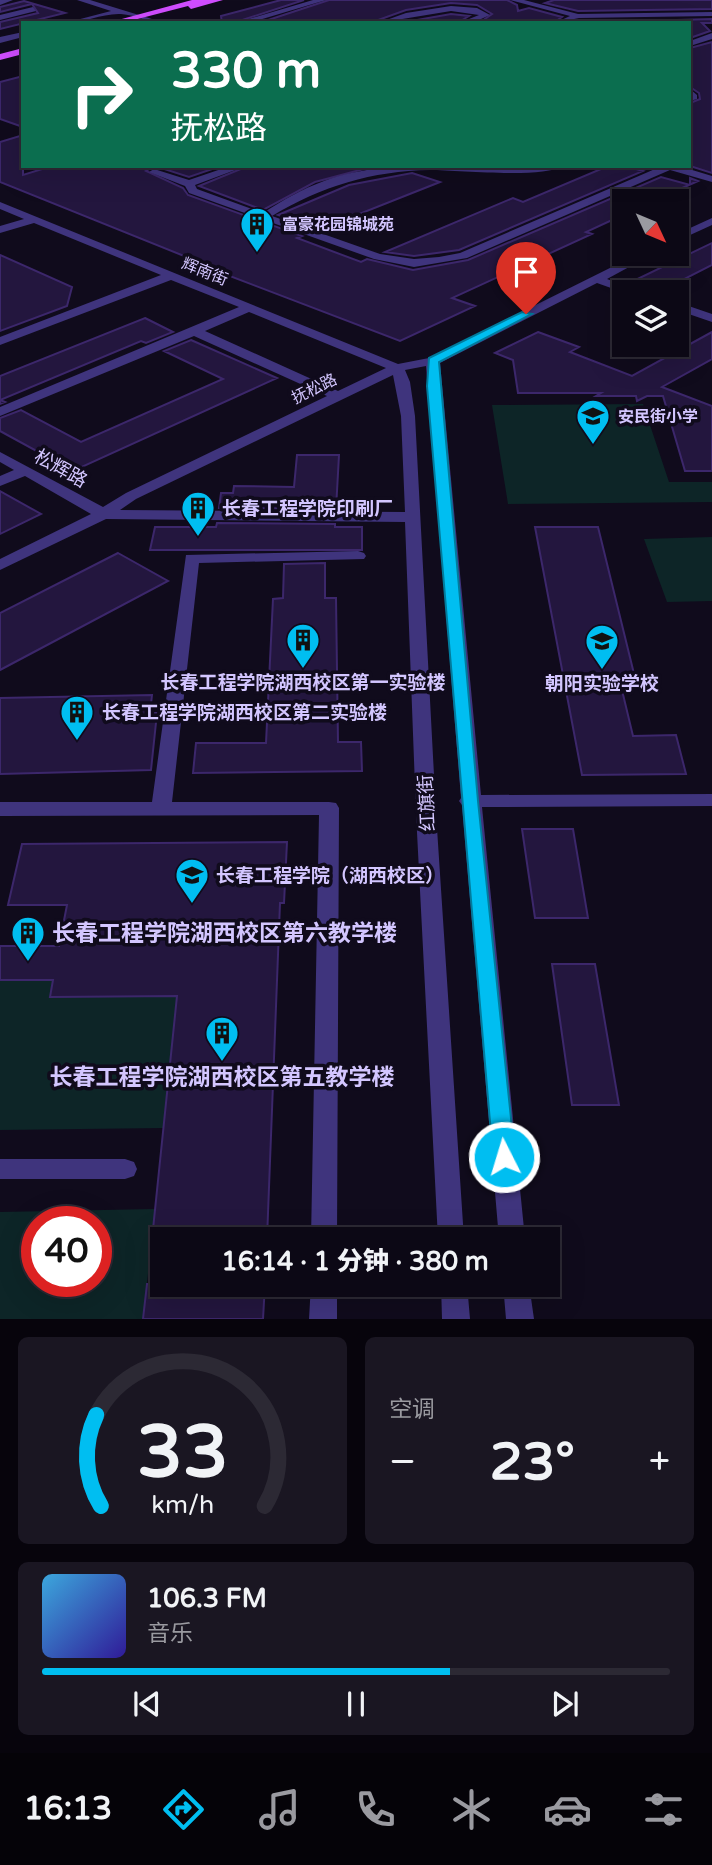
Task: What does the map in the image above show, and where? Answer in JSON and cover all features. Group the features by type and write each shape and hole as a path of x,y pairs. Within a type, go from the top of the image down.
{"main road":[{"path":"133,19 201,0"},
{"path":"133,19 146,19 219,0"},
{"path":"0,52 21,49"},
{"path":"0,57 21,50"}],"street":[{"path":"0,4 9,0"},
{"path":"80,0 121,12 133,19"},
{"path":"246,21 322,0"},
{"path":"522,1 578,16 712,14"},
{"path":"389,21 446,4 479,10 486,15 469,21"},
{"path":"0,18 33,9"},
{"path":"78,21 121,12"},
{"path":"675,21 682,17 681,14"},
{"path":"564,21 578,16"},
{"path":"146,19 154,21"},
{"path":"0,29 20,35"},
{"path":"0,40 20,35"},
{"path":"691,44 712,36"},
{"path":"154,172 189,184 236,168"},
{"path":"263,218 314,187 365,171 544,168"},
{"path":"189,184 193,191 263,218 378,257 414,263 463,256 663,168"},
{"path":"675,168 712,179"},
{"name":"辉南街","path":"0,205 397,368"},
{"path":"0,230 34,219"},
{"path":"690,233 709,225"},
{"name":"抚松路","path":"0,565 103,514 131,496 338,396 397,368 433,361 623,266"},
{"path":"0,341 172,275"},
{"path":"596,279 612,284"},
{"path":"0,412 250,307"},
{"path":"689,310 712,318"},
{"path":"194,331 338,396"},
{"path":"433,361 469,801 511,1227"},
{"name":"红旗街","path":"397,368 403,382 408,416 450,1227"},
{"name":"松辉路","path":"0,456 103,514"},
{"path":"0,482 26,470"},
{"path":"103,514 413,517"},
{"path":"161,808 192,558 358,556"},
{"path":"469,801 712,800"},
{"path":"0,809 329,808 324,1227"},
{"path":"0,1169 125,1169"},
{"path":"323,1319 324,1297"},
{"path":"455,1297 456,1319"},
{"path":"517,1297 520,1319"}],"green space":[{"path":"643,404 669,482 712,482 712,502 508,504 492,405"},
{"path":"712,537 712,601 667,602 644,539"},
{"path":"0,980 53,980 50,997 177,996 163,1128 0,1130"},
{"path":"155,1209 153,1227 150,1227 150,1255 143,1319 0,1319 0,1212 21,1212 21,1297 112,1297 112,1210"}],"building":[{"path":"281,0 304,0 239,21 222,21 221,16"},
{"path":"329,0 507,0 517,5 518,11 529,8 562,17 556,21 482,21 492,14 477,5 451,3 406,10 376,21 265,21"},
{"path":"554,0 712,0 712,9 578,11 545,3"},
{"path":"24,1 65,13 21,21 21,24 0,29 0,22 38,13 32,4 0,12 0,7"},
{"path":"451,14 469,16 460,21 411,21"},
{"path":"712,19 712,23 702,23 710,31 691,38 691,21 640,21"},
{"path":"712,42 712,173 691,166 691,103 700,99 699,93 691,88 691,48"},
{"path":"21,77 21,126 0,119 0,82"},
{"name":"富豪花园锦城苑","path":"21,136 23,175 46,168 151,168 146,171 183,188 188,195 302,236 297,238 361,262 367,259 413,270 468,260 612,198 612,220 586,232 592,234 452,298 475,306 400,341 201,265 204,264 0,182 0,142"},
{"path":"161,168 215,168 189,177"},
{"path":"243,168 368,168 315,182 263,210 199,186"},
{"path":"603,168 633,168 643,171 459,250 414,256 385,252 513,198 523,202"},
{"path":"412,173 440,182 319,230 278,215 349,185"},
{"name":"富豪花园锦城苑","path":"661,177 689,185 680,189 633,189"},
{"path":"712,243 712,265 683,280 635,280 664,266 690,266 690,254"},
{"path":"0,255 72,287 67,306 0,331"},
{"path":"145,318 173,332 146,343 141,341 0,400 0,376"},
{"path":"538,332 579,347 570,352 632,376 667,357 689,357 689,345 712,332 712,359 662,387 712,406 712,471 685,471 663,396 647,396 637,401 636,396 596,396 601,393 518,393 513,360 495,353"},
{"path":"191,340 277,378 73,471 0,431 0,418 21,410 81,442 223,379 164,351"},
{"path":"297,455 339,455 336,509 219,508 221,493 233,493 234,486 294,487"},
{"path":"0,491 41,514 0,534"},
{"path":"217,523 335,524 335,527 362,527 362,550 150,550 155,527 216,527"},
{"path":"535,527 598,527 637,686 621,686 633,736 676,735 686,774 582,775"},
{"path":"118,553 168,581 0,670 0,613"},
{"name":"长春工程学院湖西校区第一实验楼","path":"325,563 325,598 336,598 338,742 361,742 362,771 193,773 196,743 266,743 273,599 283,598 284,564"},
{"name":"长春工程学院湖西校区第二实验楼","path":"152,695 150,713 157,713 151,770 0,774 0,698"},
{"path":"522,829 573,829 588,918 535,918"},
{"name":"长春工程学院湖西校区第五教学楼","path":"287,842 284,903 280,903 267,1227 153,1227 177,996 50,997 53,980 0,980 0,946 59,946 67,905 8,905 22,844"},
{"path":"552,964 595,964 619,1105 572,1105"},
{"path":"147,1284 150,1284 150,1297 264,1297 263,1319 143,1319"}],"place":[{"name":"富豪花园锦城苑","path":"257,254"},
{"name":"安民街小学","path":"593,446"},
{"name":"长春工程学院印刷厂","path":"198,538"},
{"name":"长春工程学院湖西校区第一实验楼","path":"303,670"},
{"name":"朝阳实验学校","path":"602,671"},
{"name":"长春工程学院湖西校区第二实验楼","path":"77,742"},
{"name":"长春工程学院（湖西校区）","path":"192,905"},
{"name":"长春工程学院湖西校区第六教学楼","path":"28,963"},
{"name":"长春工程学院湖西校区第五教学楼","path":"222,1063"}],"route":[{"path":"504,1157 469,801 433,361 526,314"}]}
